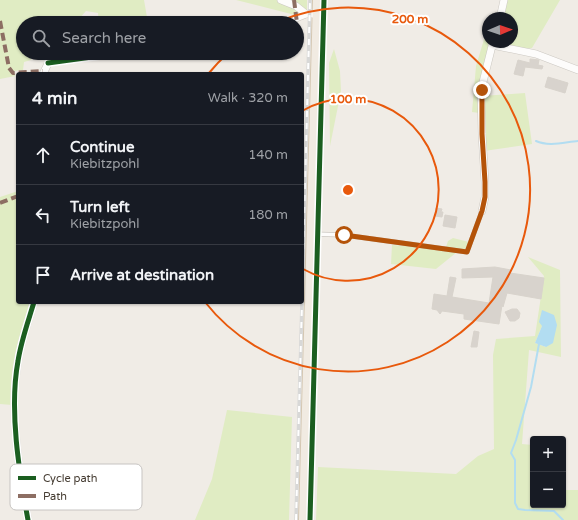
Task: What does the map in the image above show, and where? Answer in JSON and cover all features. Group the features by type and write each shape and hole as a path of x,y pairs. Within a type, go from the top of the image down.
{"main road":[{"path":"304,520 320,14 318,0"}],"street":[{"path":"281,0 296,6 306,14"},
{"path":"501,12 504,0"},
{"path":"301,16 306,14 320,14"},
{"path":"482,211 485,197 482,134 482,90 492,48"},
{"path":"510,48 536,54 578,70"},
{"path":"44,72 50,60"},
{"path":"19,464 15,414 18,362 23,337 33,304"},
{"path":"26,510 28,520"}],"lane":[{"path":"312,234 344,235 467,252 482,211"}],"green space":[{"path":"0,0 144,0 147,16 98,16 98,13 86,11 82,16 16,16 16,60 31,60 24,62 23,70 14,71 15,76 0,79"},
{"path":"236,0 307,0 307,12 295,15"},
{"path":"507,0 560,0 532,48 518,48 518,12 504,12"},
{"path":"482,46 482,48 488,48 479,113 472,112 476,66"},
{"path":"334,49 340,71 341,91 330,146 329,63"},
{"path":"525,93 532,144 484,151 483,96"},
{"path":"16,192 16,304 32,304 12,405 0,404 0,197"},
{"path":"453,238 469,242 465,250 446,247 448,241"},
{"path":"392,245 457,252 436,269 391,264"},
{"path":"528,257 560,270 561,357 529,350 522,444 530,445 530,508 566,508 566,490 578,490 578,520 316,520 318,467 456,474 478,456 494,449 493,355 496,339 535,336 544,276","holes":["542,326 546,347 535,343"]},
{"path":"227,410 292,417 289,520 195,520 212,479"}],"water":[{"path":"542,310 554,315 557,325 553,343 546,347 535,343 542,326 539,322"}],"building":[{"path":"530,59 539,60 538,65 543,66 542,69 525,67 523,76 514,74 518,60 530,63"},
{"path":"548,77 568,83 565,93 545,87"},
{"path":"436,208 442,209 442,217 435,216"},
{"path":"445,215 457,217 455,228 443,226"},
{"path":"495,267 511,270 510,273 544,278 541,299 507,293 503,307 502,305 499,324 464,319 464,314 442,311 440,314 437,310 432,309 434,294 447,296 450,277 456,278 452,297 489,303 493,277 462,278 462,269"},
{"path":"512,309 517,309 520,313 519,318 515,321 510,321 505,312"},
{"path":"474,331 479,332 477,347 471,347"}],"waterway":[{"path":"536,141 546,144 578,141"},
{"path":"539,344 531,387 511,453 515,460 515,503 518,509 554,511 563,520"}],"railway":[{"path":"304,223 310,0"},
{"path":"296,520 302,304"}],"marked path":[{"path":"294,0 296,16"},
{"path":"0,21 9,68 13,73 16,73"},
{"path":"28,72 43,71"},
{"path":"0,203 16,197"}],"cycle path":[{"path":"310,520 324,0"},
{"path":"48,63 70,60"},
{"path":"19,464 16,440 14,400 15,380 19,354 33,304"},
{"path":"26,510 28,520"}],"route":[{"path":"344,235 467,252 482,211 485,197 482,134 482,90"}]}
